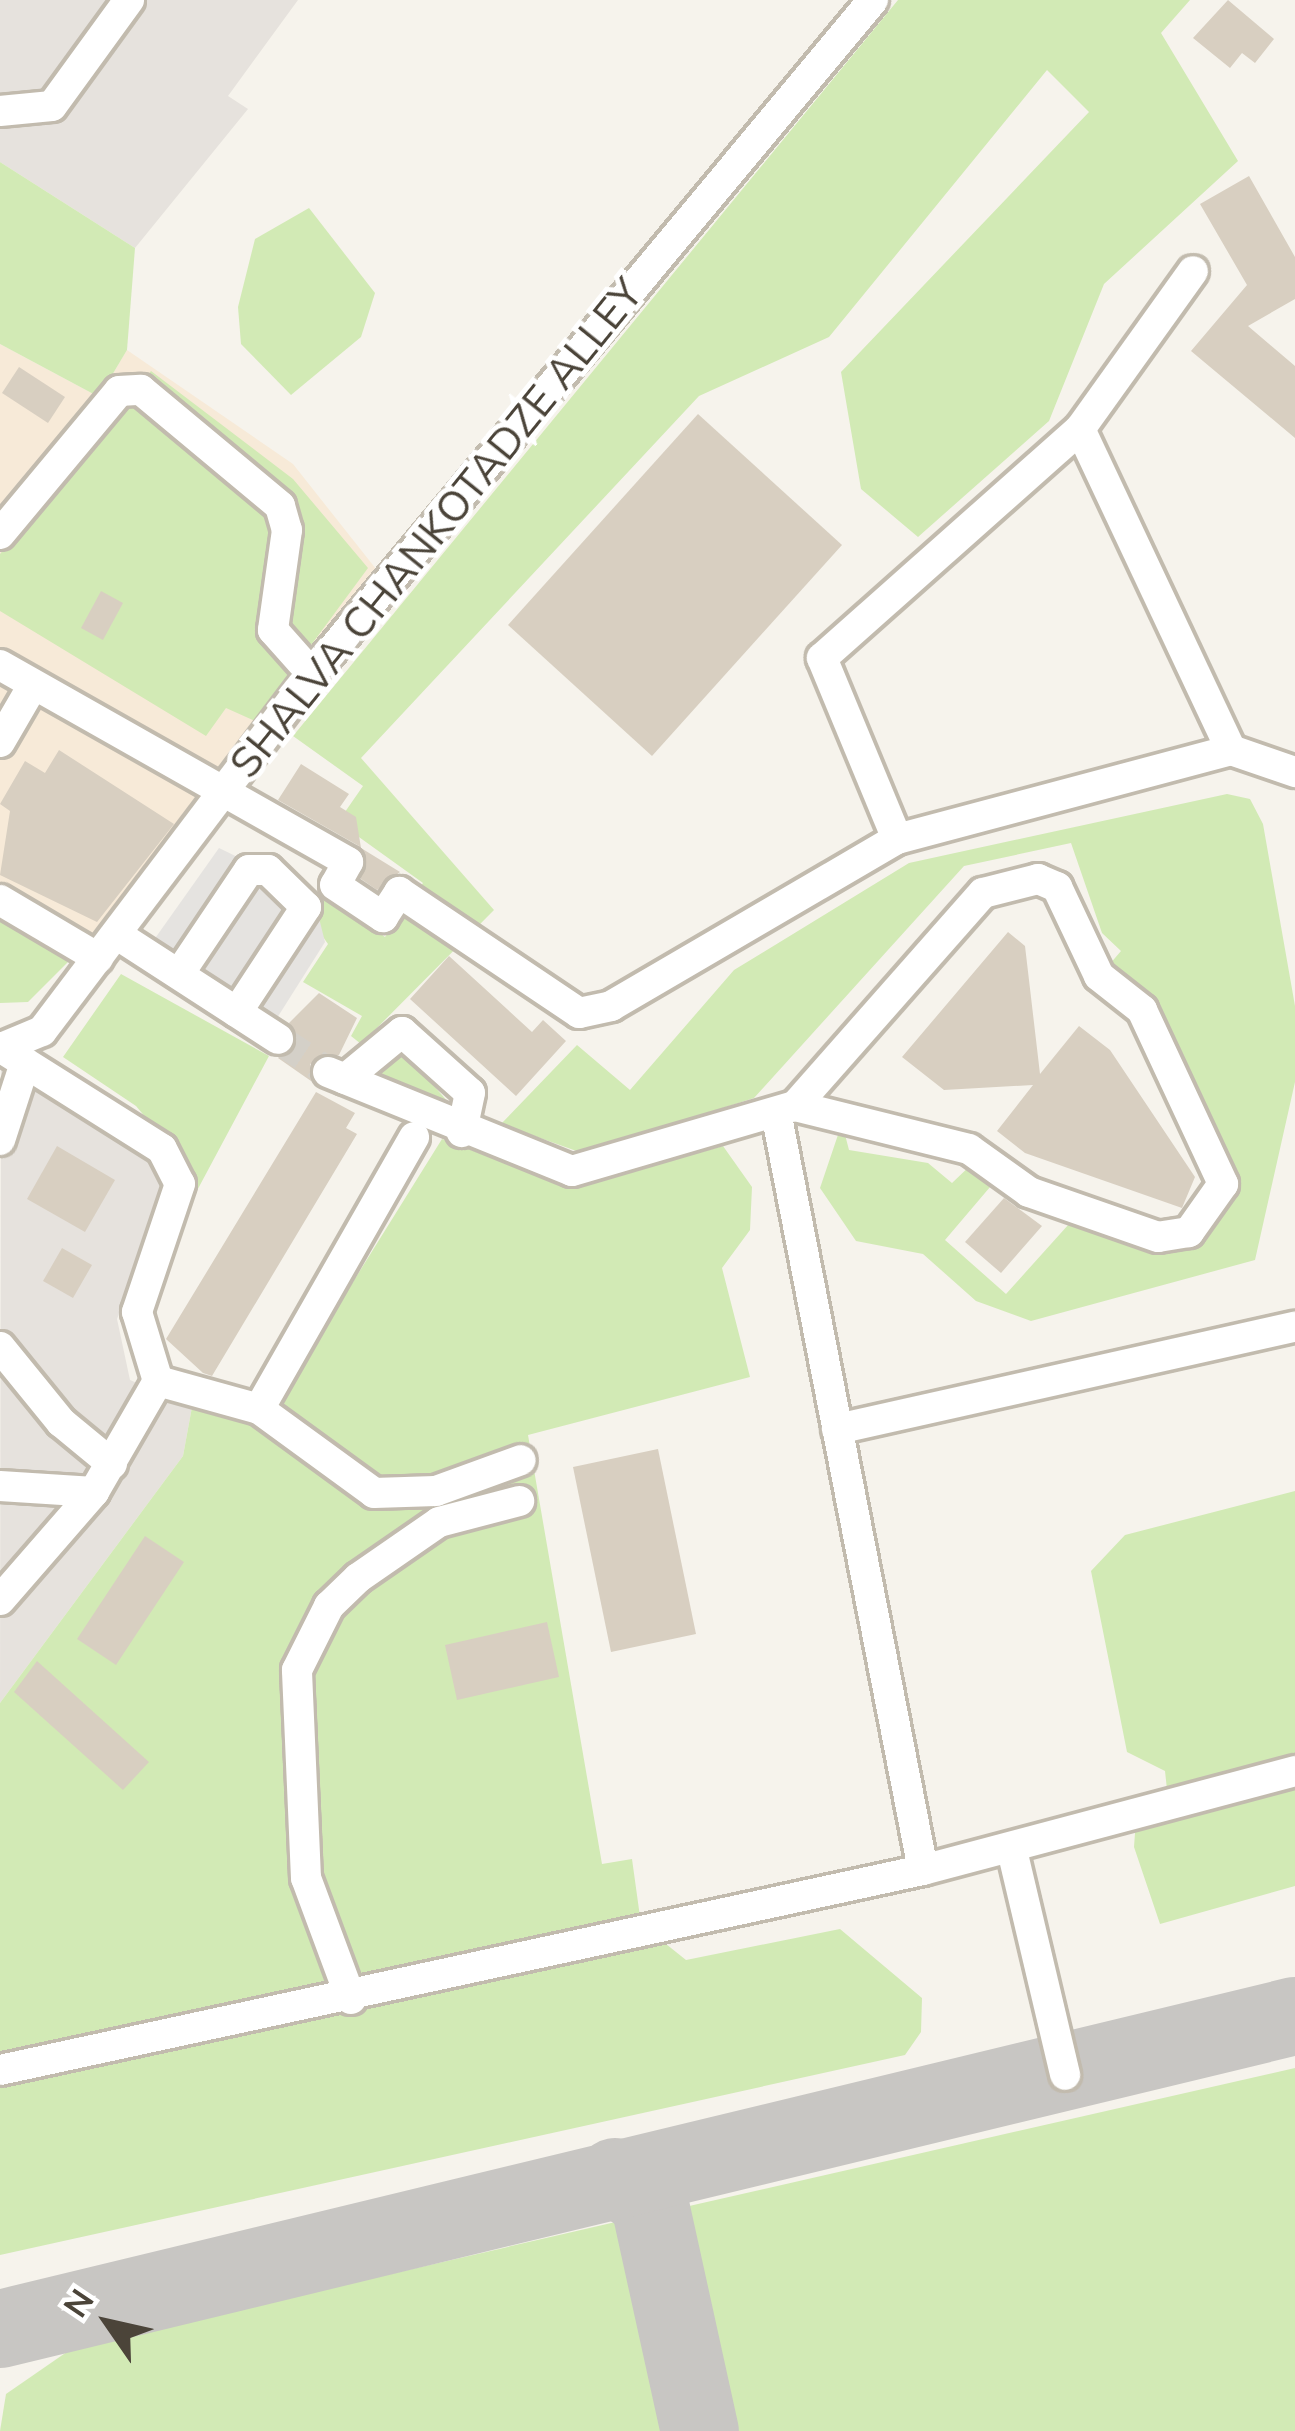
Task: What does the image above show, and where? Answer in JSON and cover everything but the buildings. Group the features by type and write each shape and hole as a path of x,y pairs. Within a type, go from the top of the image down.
{"street":[{"path":"0,111 62,97 129,0"},
{"name":"SHALVA CHANKOTADZE ALLEY","path":"9,1053 42,1031 312,674 873,0"},
{"path":"897,839 822,658 1080,429 1193,271"},
{"path":"0,534 119,392 141,390 280,506 287,530 273,630 312,674"},
{"path":"1080,429 1232,750"},
{"path":"0,665 219,799 348,862 335,885 383,917 399,892 579,1013 611,1006 897,839 1232,750 1295,772"},
{"path":"0,742 33,685"},
{"path":"178,974 248,870 268,870 306,907 237,1012"},
{"path":"462,1132 470,1094 402,1032 336,1075 462,1132 572,1172 786,1109 969,1149 1029,1192 1158,1237 1201,1222 1223,1184 1142,1010 1099,976 1058,886 1039,878 983,892 786,1109"},
{"path":"0,900 178,974 278,1039"},
{"path":"0,1140 9,1053 162,1149 180,1184 137,1312 158,1381 94,1492 0,1600"},
{"path":"786,1109 837,1429 923,1870"},
{"path":"259,1409 414,1137"},
{"path":"837,1429 1295,1327"},
{"path":"0,1347 61,1422 112,1463"},
{"path":"158,1381 259,1409 374,1493 436,1491 521,1460"},
{"path":"0,1486 94,1492"},
{"path":"351,1999 306,1878 297,1670 329,1606 358,1578 440,1522 519,1501"},
{"path":"0,2070 351,1999 1012,1850 1295,1771"},
{"path":"1012,1850 1065,2075"}],"shaded area":[{"path":"0,0 298,0 228,96 248,109 135,248 0,162"},
{"path":"0,344 99,397 127,350 293,464 380,574 76,954 0,911"},
{"path":"219,848 313,894 325,942 260,1045 139,961"},
{"path":"1,1070 46,1084 156,1153 164,1195 117,1319 130,1380 192,1407 183,1456 0,1703"}],"green space":[{"path":"898,0 1190,0 1161,33 1238,161 1104,284 1049,421 918,537 861,489 841,372 1089,112 1047,70 829,337 699,396 361,758 494,910 361,1044 351,1036 362,1016 303,982 328,944 316,927 318,889 385,937 423,883 338,822 363,786 293,736"},
{"path":"0,162 135,248 127,350 99,397 0,344"},
{"path":"309,208 375,293 361,337 291,395 241,344 238,307 255,239"},
{"path":"151,371 293,479 368,568 255,721 226,708 206,736 0,611 0,554"},
{"path":"1227,794 1250,799 1263,824 1295,1006 1295,1082 1255,1260 1031,1321 976,1301 923,1254 856,1241 820,1188 842,1123 849,1150 928,1163 952,1183 974,1162 996,1180 945,1240 1006,1294 1069,1224 1186,1241 1224,1172 1109,965 1121,951 1102,933 1071,843 964,866 754,1098 582,1153 501,1124 577,1045 630,1090 734,970 909,863"},
{"path":"0,911 76,954 28,1002 0,1003"},
{"path":"121,974 269,1056 169,1243 142,1319 183,1162 136,1106 63,1057"},
{"path":"393,1054 407,1055 455,1110 376,1075"},
{"path":"442,1139 572,1188 723,1146 752,1187 750,1230 722,1268 750,1377 528,1435 602,1864 632,1859 641,1924 686,1960 840,1929 922,1998 921,2032 905,2055 0,2255 0,1703 183,1456 192,1407 262,1428"},
{"path":"1295,1491 1295,1886 1160,1924 1134,1847 1136,1819 1168,1799 1165,1771 1127,1752 1091,1571 1125,1535"},
{"path":"1295,2068 1295,2431 725,2431 676,2209"},
{"path":"633,2218 680,2431 0,2431 6,2394 74,2347"}],"taxiway":[{"path":"0,2329 1295,2016"},
{"path":"615,2177 649,2200 700,2431"}],"tunnel":[{"path":"278,1039 328,1072"}]}
